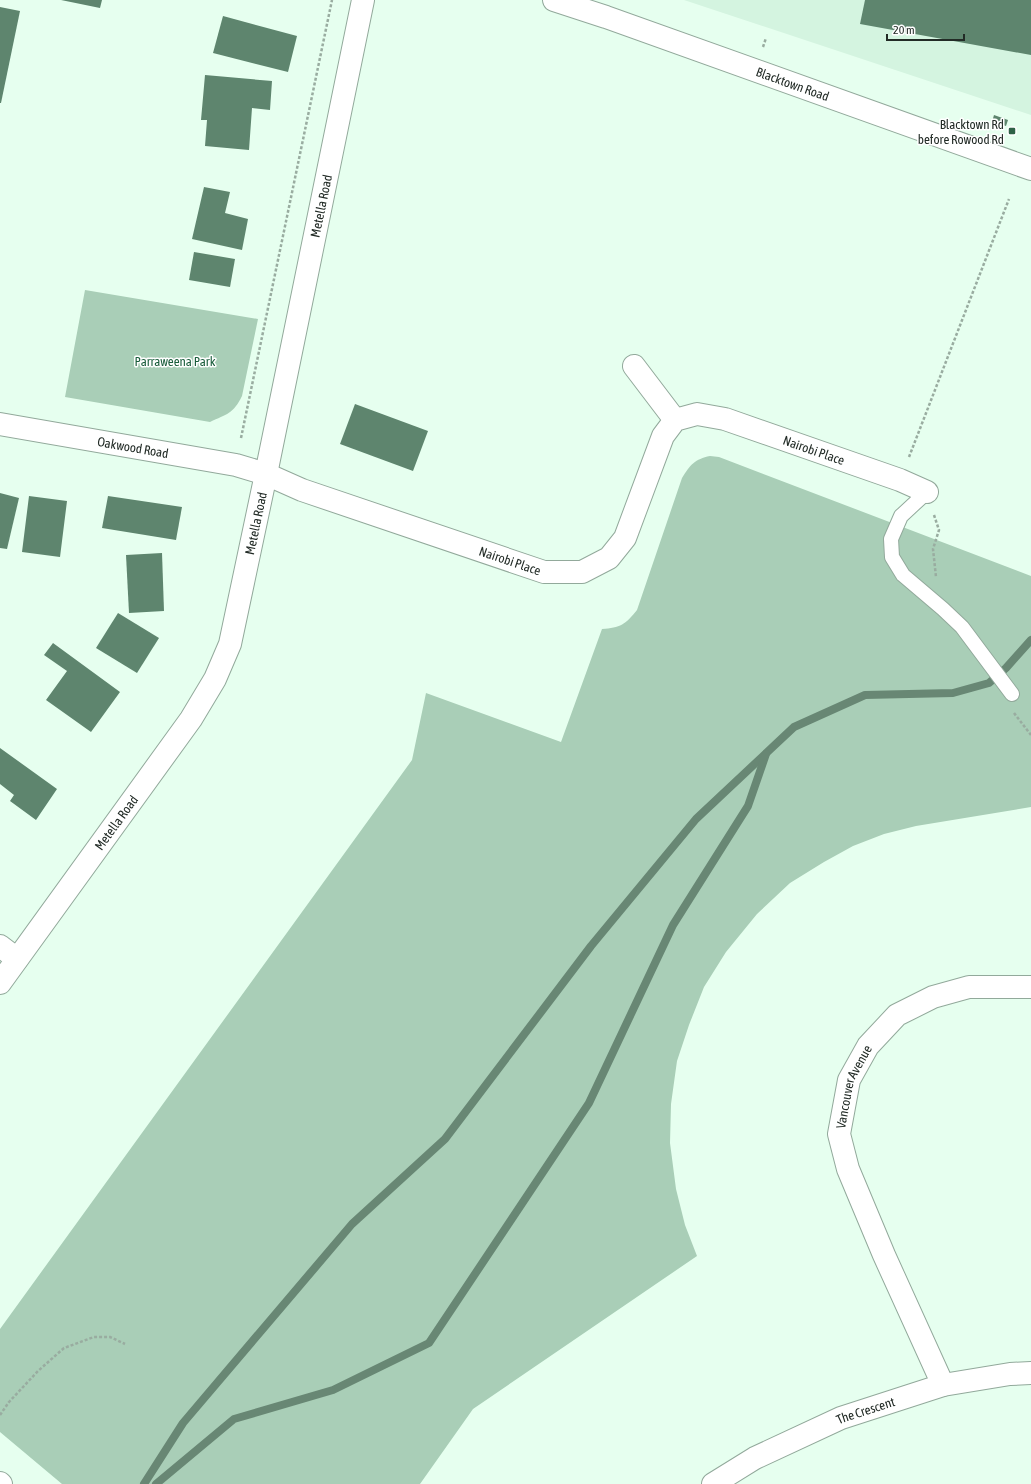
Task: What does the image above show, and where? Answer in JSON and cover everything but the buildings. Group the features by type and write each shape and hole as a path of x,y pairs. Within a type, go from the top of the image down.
{"street":[{"name":"Metella Road","path":"0,983 191,719 215,680 230,644 363,0"},
{"name":"Blacktown Road","path":"554,0 606,16 1031,169"},
{"path":"634,366 675,420"},
{"name":"Nairobi Place","path":"266,474 302,490 544,572 582,572 609,558 625,538 663,436 675,420 697,414 725,418 900,480 927,492"},
{"name":"Oakwood Road","path":"0,424 236,465 266,474"},
{"path":"0,946 17,959"},
{"name":"Vancouver Avenue","path":"943,1385 884,1255 848,1170 839,1134 849,1080 868,1046 897,1015 933,997 969,987 1031,987"},
{"name":"The Crescent","path":"713,1484 755,1458 841,1418 943,1385 1010,1374 1031,1373"}],"lane":[{"path":"927,492 901,516 892,539 892,557 903,575 962,627 1012,694"}],"path":[{"path":"241,438 332,0"},
{"path":"900,480 1009,199"},
{"path":"0,1415 9,1402 38,1371 64,1348 94,1337 110,1337 125,1344"}],"shaded area":[{"path":"684,0 1031,0 1031,115"}],"green space":[{"name":"Parraweena Park","path":"85,290 258,319 242,396 236,407 229,413 210,422 65,397"},
{"path":"710,456 719,457 1031,576 1031,807 916,826 884,834 853,846 790,883 757,914 726,952 704,987 677,1061 671,1104 670,1143 676,1189 685,1225 697,1256 473,1409 420,1484 62,1484 0,1432 0,1329 412,760 426,693 561,742 602,629 614,628 626,622 637,610 682,478 693,463"}],"waterway":[{"path":"144,1484 183,1423 352,1224 445,1139 591,946 696,819 794,727 865,695 953,693 989,683 1006,668 1031,640"},
{"path":"156,1484 234,1419 333,1390 429,1343 589,1103 673,925 748,806 766,754"}],"place":[{"name":"Blacktown Rd before Rowood Rd","path":"1012,131"}]}
